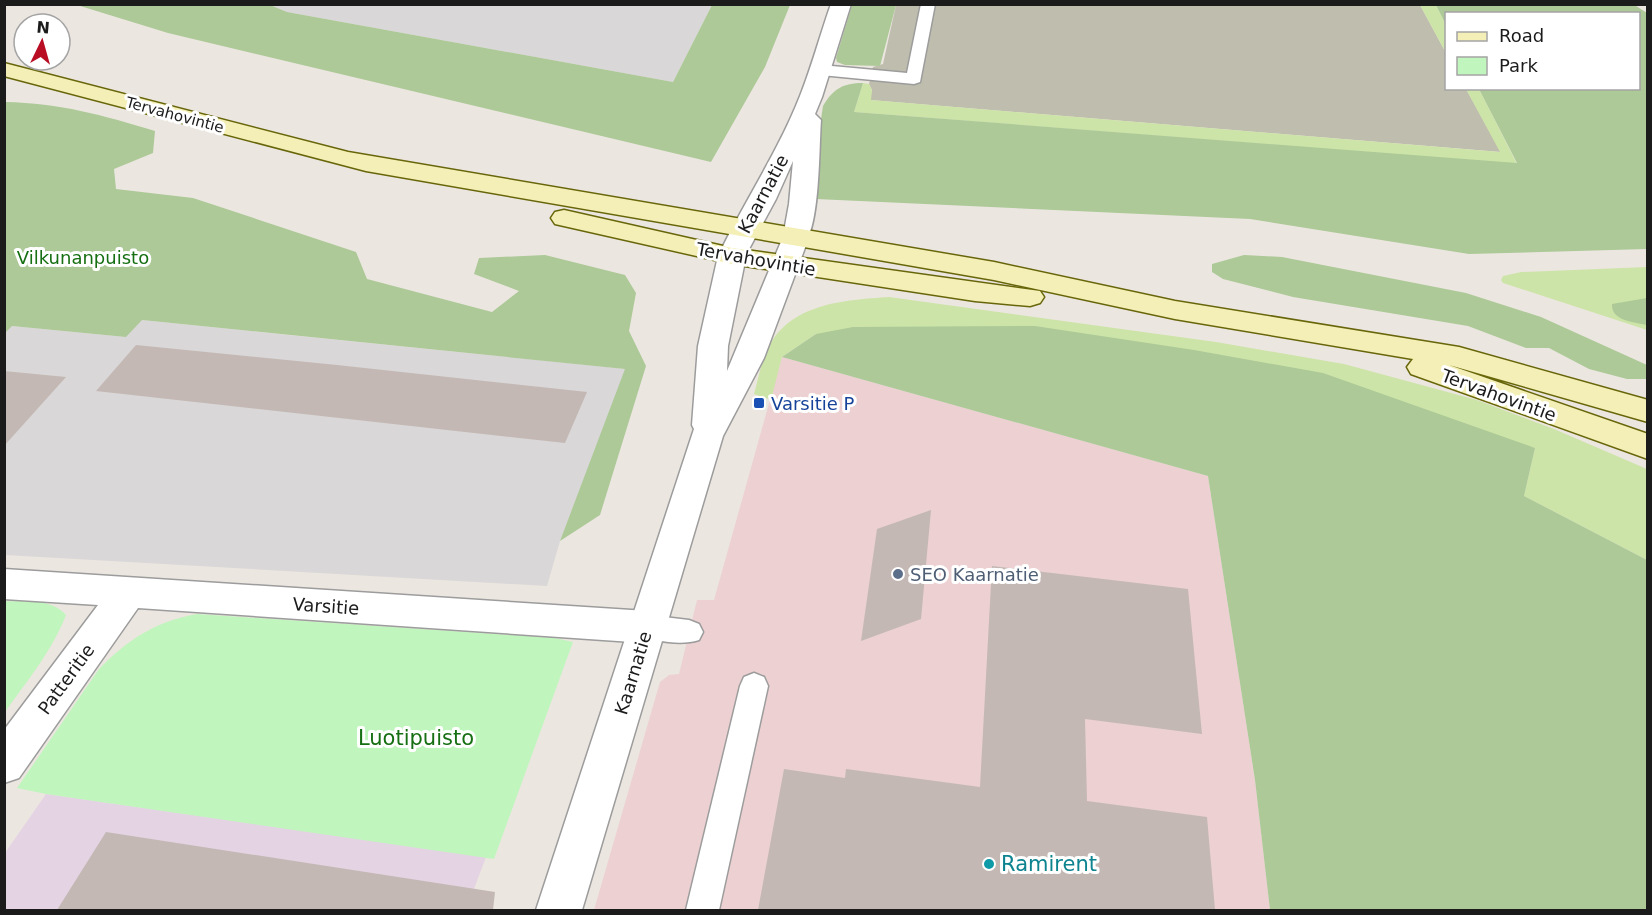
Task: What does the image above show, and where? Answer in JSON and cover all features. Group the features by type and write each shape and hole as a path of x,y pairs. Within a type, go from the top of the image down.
{"main road":[{"name":"Tervahovintie","path":"4,69 558,216 732,256 975,292 1175,310"},
{"name":"Tervahovintie","path":"347,159 994,271 1175,310 1459,357 1647,411"},
{"name":"Tervahovintie","path":"1350,340 1647,447"}],"street":[{"name":"Kaarnatie","path":"707,436 712,346 732,256 745,228 764,199 811,97 841,4"},
{"name":"Kaarnatie","path":"559,910 707,436 749,358 796,237 802,204 811,97"},
{"name":"Varsitie","path":"4,584 647,627"},
{"name":"Patteritie","path":"4,764 127,594"}],"lane":[{"path":"821,70 914,79 928,4"},
{"path":"647,627 689,632"},
{"path":"702,910 754,686"}],"shaded area":[{"path":"270,5 712,5 673,82 287,12"},
{"path":"896,5 1420,5 1445,51 1445,90 1467,90 1501,152 870,100 872,90 869,84 873,67 883,64"},
{"path":"141,320 626,369 560,541 547,586 5,555 4,333 12,326 126,337"},
{"path":"782,357 1208,476 1255,780 1270,910 594,910 660,682 669,675 679,674 697,600 714,600"},
{"path":"46,794 486,857 466,910 5,910 5,853"}],"green space":[{"path":"1633,4 1647,13 1647,249 1469,254 1250,219 816,199 811,185 823,106 839,88 850,84 863,83 854,112 1517,163 1480,90 1640,90 1640,12 1445,12 1445,23 1436,5"},
{"path":"77,5 270,5 287,12 673,82 712,5 790,5 765,67 711,162 168,33"},
{"path":"852,5 896,5 880,66 845,65 837,62 836,58"},
{"path":"1420,5 1436,5 1445,23 1445,51"},
{"path":"863,83 869,84 872,90 871,100 1500,152 1467,90 1480,90 1517,164 854,112"},
{"name":"Vilkunanpuisto","path":"5,102 81,111 155,131 153,153 114,169 116,189 193,198 356,252 367,279 492,312 519,291 474,274 479,258 545,255 625,275 636,293 629,331 646,366 600,515 560,541 625,369 142,320 126,337 12,326 5,333"},
{"path":"1244,255 1282,257 1466,293 1541,317 1647,365 1647,379 1627,379 1589,369 1549,348 1526,348 1468,326 1293,297 1223,279 1212,272 1212,264"},
{"path":"1647,267 1647,330 1503,283 1501,280 1503,276 1521,272"},
{"path":"889,297 1216,342 1344,364 1477,400 1554,429 1647,469 1647,560 1524,496 1535,448 816,334 782,357 771,400 754,394 767,350 777,334 789,322 820,307 854,300"},
{"path":"1647,298 1647,325 1624,320 1613,310 1612,304"},
{"path":"1035,326 1194,350 1323,373 1535,448 1524,496 1647,560 1647,910 1270,910 1255,780 1208,476 782,357 816,334 853,327"},
{"path":"5,601 46,603 66,615 46,653 5,712"},
{"name":"Luotipuisto","path":"197,614 555,638 573,642 494,859 17,788 99,669 120,649 143,633 168,621"}],"building":[{"path":"136,345 587,392 565,443 96,391"},
{"path":"4,371 66,377 4,446"},
{"name":"SEO Kaarnatie","path":"931,510 921,619 861,641 877,529"},
{"path":"992,566 1188,589 1202,734 1085,719 1087,801 1207,817 1215,910 758,910 784,769 845,778 846,769 980,787"},
{"path":"106,832 495,892 493,910 57,910"}],"place":[{"name":"Varsitie P","path":"759,403"},
{"name":"SEO Kaarnatie","path":"898,574"},
{"name":"Ramirent","path":"989,864"}]}
